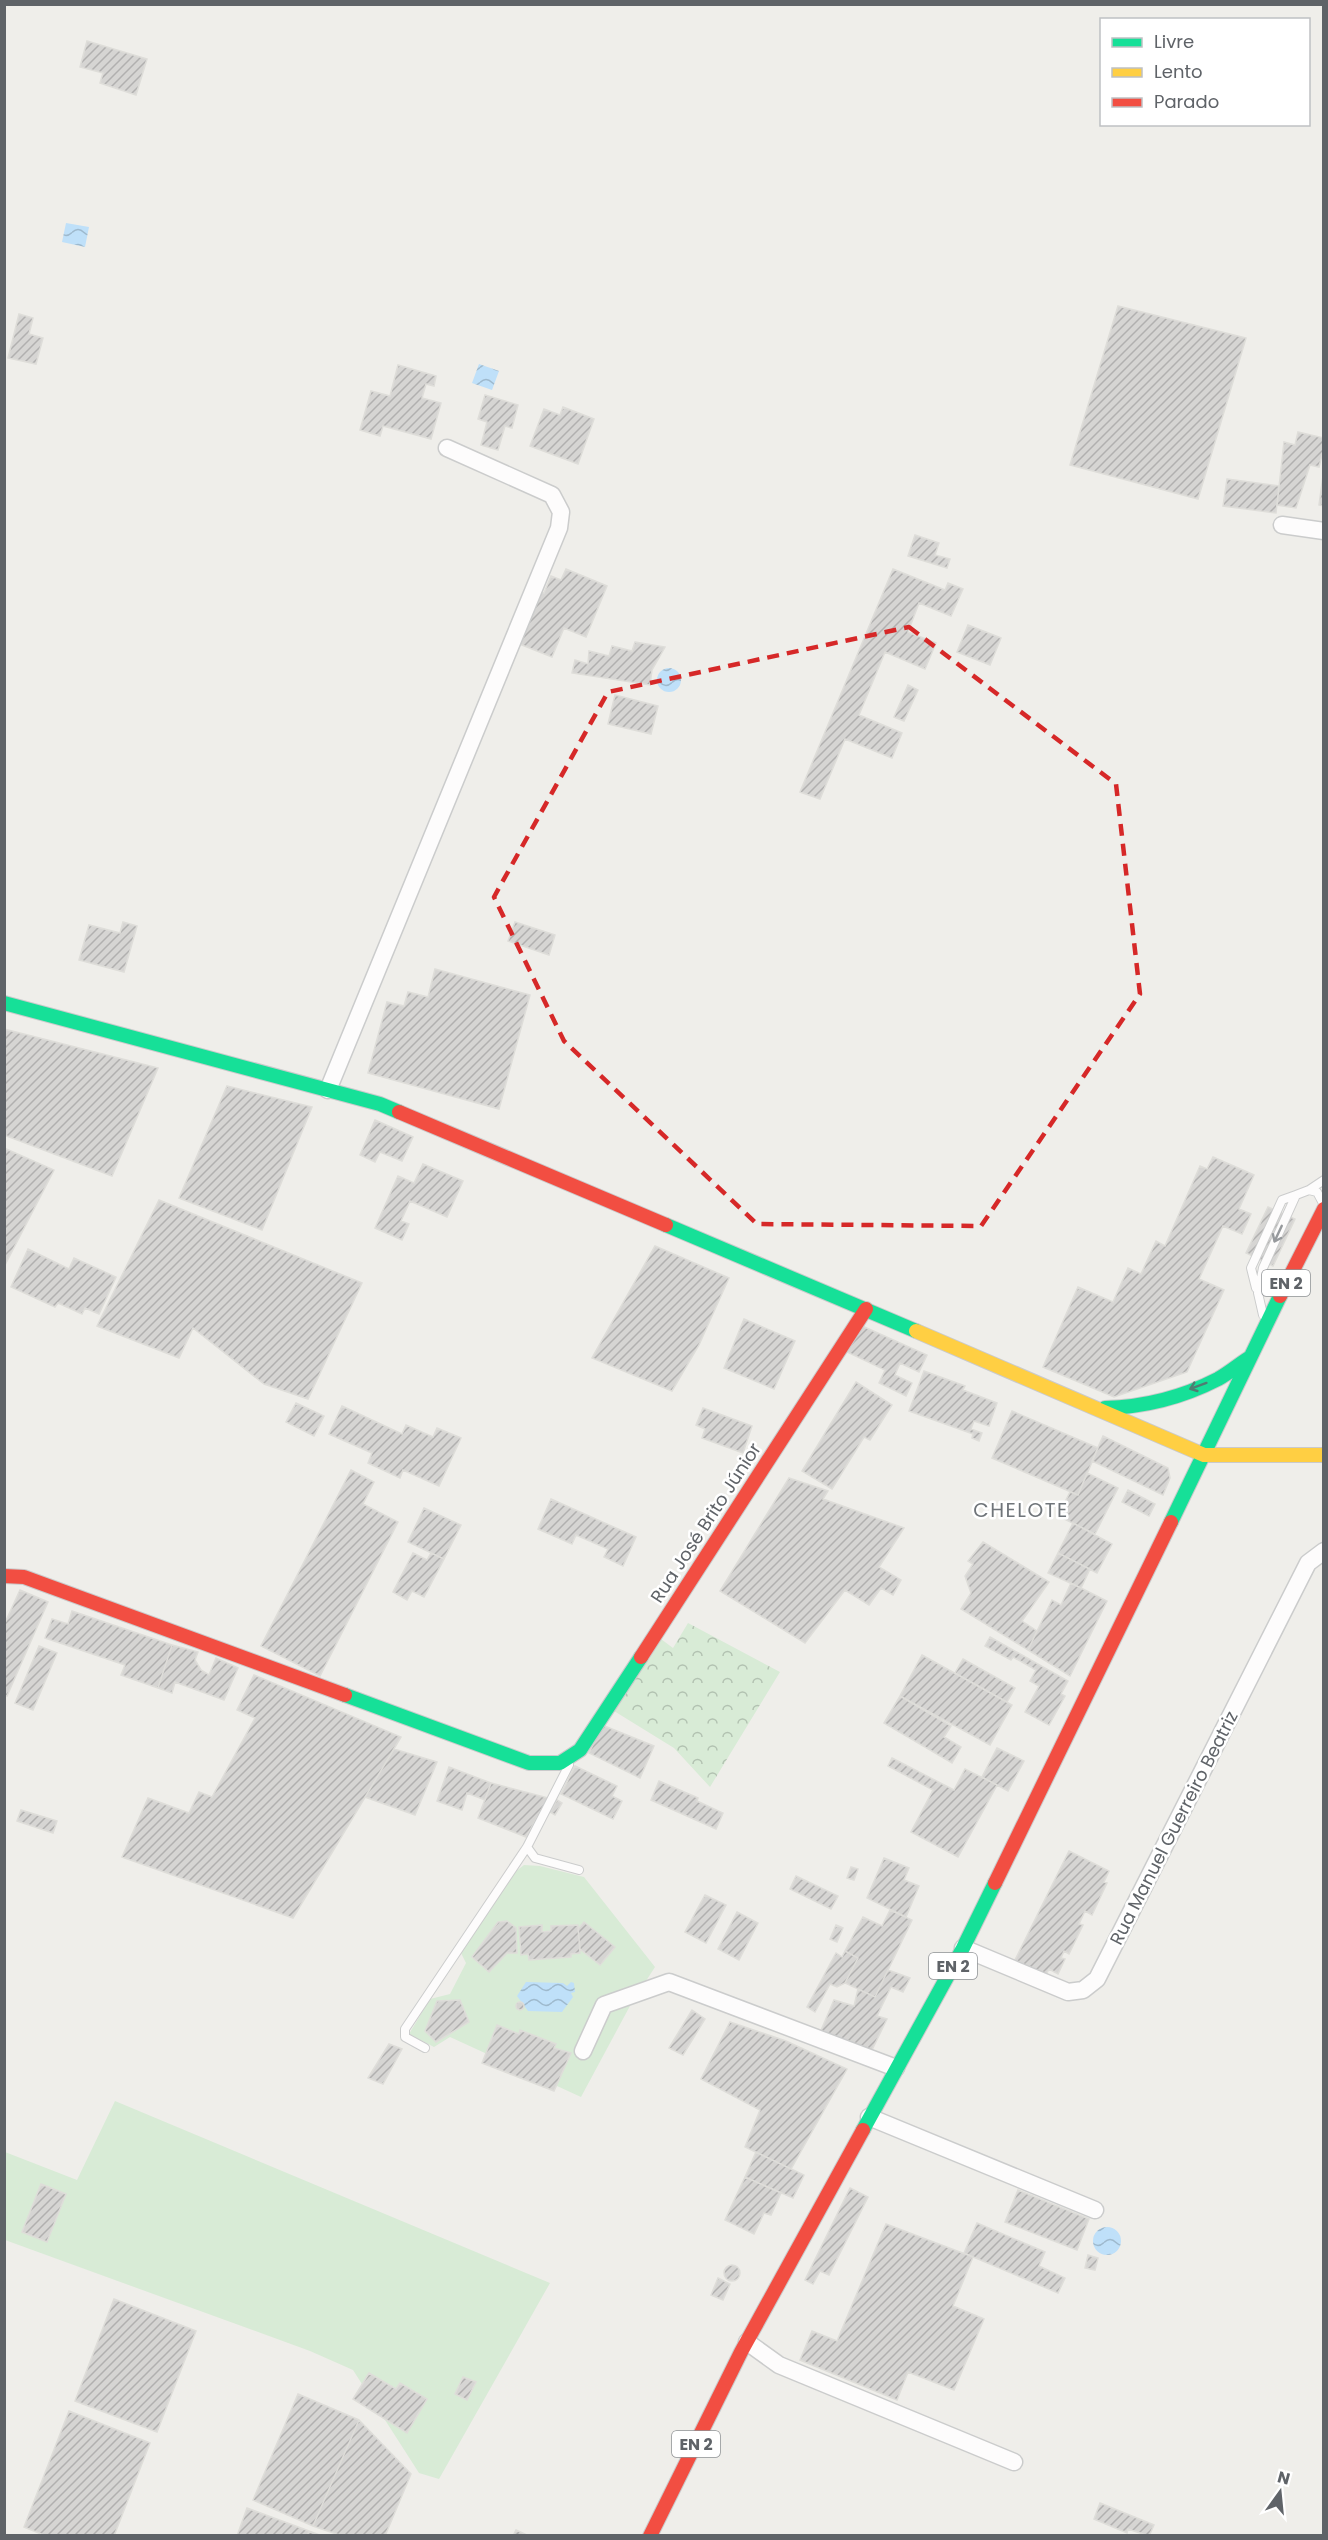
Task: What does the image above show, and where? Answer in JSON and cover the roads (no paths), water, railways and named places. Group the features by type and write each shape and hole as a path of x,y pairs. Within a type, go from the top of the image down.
{"street":[{"path":"328,1090 559,528 561,512 552,495 447,448"},
{"path":"1282,525 1323,531"},
{"path":"4,1003 381,1104 1099,1408 1204,1455 1323,1455"},
{"name":"EN 2","path":"650,2535 747,2342 963,1948 1323,1207"},
{"name":"Rua José Brito Júnior","path":"574,1754 580,1750 866,1309"},
{"path":"1099,1408 1132,1408 1165,1398 1213,1381 1249,1358"},
{"name":"Rua Manuel Guerreiro Beatriz","path":"963,1948 1068,1992 1083,1990 1097,1979 1308,1563 1323,1551"},
{"path":"4,1575 24,1577 529,1763 561,1763 574,1754"},
{"path":"583,2051 604,2005 669,1982 896,2068"},
{"path":"870,2117 1095,2210"},
{"path":"747,2342 780,2365 1014,2462"}],"lane":[{"path":"1265,1326 1262,1305 1257,1293 1263,1268 1296,1195 1309,1190 1323,1180"},
{"path":"1309,1190 1321,1196 1323,1207"},
{"path":"425,2048 405,2037 405,2030 527,1847 574,1754"},
{"path":"527,1847 535,1858 579,1870"}],"water":[{"path":"66,223 89,227 85,247 62,242"},
{"path":"479,364 499,371 492,390 472,383"},
{"path":"669,668 674,669 680,675 680,685 674,691 669,692 664,691 658,685 657,680 658,675 664,669"},
{"path":"526,1982 563,1983 567,1986 571,1982 574,1983 575,1992 571,1993 573,1997 562,2012 528,2011 517,1996"},
{"path":"1107,2227 1117,2231 1121,2241 1117,2251 1107,2255 1097,2251 1093,2241 1097,2231"}],"district":[{"name":"CHELOTE","path":"1021,1510"}]}
